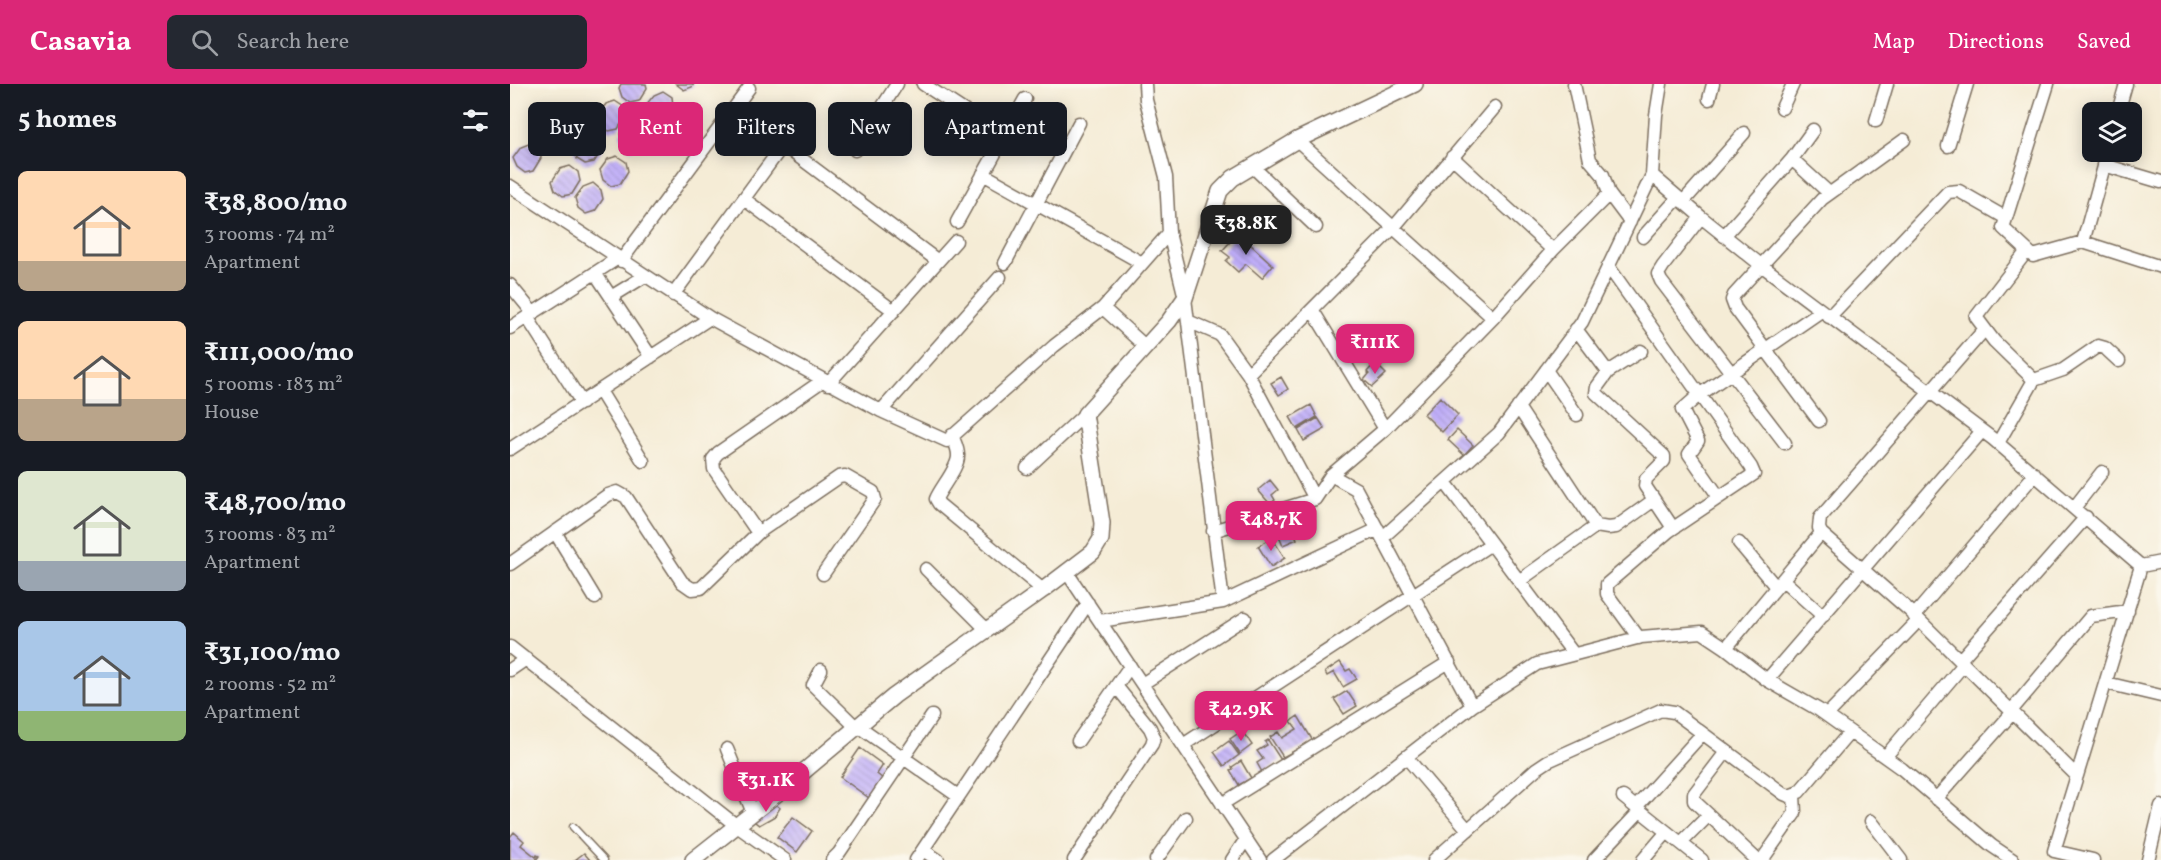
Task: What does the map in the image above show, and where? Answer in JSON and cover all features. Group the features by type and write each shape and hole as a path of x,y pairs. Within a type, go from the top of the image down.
{"street":[{"path":"886,102 897,84"},
{"path":"923,84 951,102"},
{"path":"1145,84 1146,100 1166,177 1169,233 1185,298 1223,602"},
{"path":"1027,468 1085,414 1169,321 1185,298 1220,191 1233,178 1297,140 1415,84"},
{"path":"1574,84 1590,160 1603,175 1609,194 1630,222"},
{"path":"1100,621 1223,602 1381,533 1445,482 1499,433 1576,329 1652,175 1656,115 1661,84"},
{"path":"1709,99 1713,84"},
{"path":"1782,108 1793,84"},
{"path":"1876,121 1887,84"},
{"path":"1948,147 1967,84"},
{"path":"2048,84 2003,228 2033,256 2083,242 2161,267"},
{"path":"2121,102 2126,84"},
{"path":"510,328 595,273 620,260 749,88"},
{"path":"957,222 1025,99"},
{"path":"1248,374 1394,227 1495,107"},
{"path":"1005,263 1079,123"},
{"path":"1724,236 1792,159 1813,130"},
{"path":"1644,237 1744,133"},
{"path":"1297,140 1492,318"},
{"path":"1819,421 1735,308 1732,300 1761,265 1829,193 1904,140"},
{"path":"673,295 775,156"},
{"path":"798,156 938,261"},
{"path":"1452,157 1552,250"},
{"path":"1792,159 1829,193"},
{"path":"2083,242 2105,162"},
{"path":"2104,165 2161,182"},
{"path":"1253,167 1316,227"},
{"path":"983,174 1142,264"},
{"path":"1652,175 1761,265 1998,443 2141,566"},
{"path":"510,186 710,318 825,382 947,441 1054,346 1103,308 1169,233"},
{"path":"1719,497 1689,454 1698,441 1682,410 1699,395 1766,349 1825,314 1948,192 1959,191 2006,218"},
{"path":"1213,531 1315,499 1331,476 1385,429 1492,318 1552,250 1609,194"},
{"path":"744,199 894,311"},
{"path":"1701,217 1658,274 1661,281 1785,443"},
{"path":"758,533 714,469 713,459 718,453 825,382 894,311 956,241"},
{"path":"2027,251 1976,317 1984,330 2034,380"},
{"path":"1608,266 1754,474 1673,528 1607,584 1607,594 1638,638"},
{"path":"595,273 651,357"},
{"path":"611,297 645,276"},
{"path":"881,411 1000,277"},
{"path":"510,285 582,403"},
{"path":"1103,308 1146,347"},
{"path":"1313,311 1385,429"},
{"path":"510,449 710,318"},
{"path":"1188,321 1220,335 1248,374 1315,499"},
{"path":"1576,329 1608,372"},
{"path":"1984,330 1820,518 1819,528 1821,533 1917,618 2077,776"},
{"path":"1998,443 2034,380 2063,370 2098,346 2105,348 2119,361"},
{"path":"1641,351 1608,372 1596,387 1596,393 1664,456 1664,461 1644,483 1673,528"},
{"path":"1546,370 1576,415"},
{"path":"600,391 643,461"},
{"path":"1518,407 1596,526"},
{"path":"693,860 894,696 1093,552 1101,539 1102,523 1085,414"},
{"path":"1767,680 1982,431"},
{"path":"952,435 958,453 957,463 936,499 939,504 1043,590"},
{"path":"2074,508 2102,472"},
{"path":"1827,715 1917,618 2035,474"},
{"path":"510,564 612,492 622,494 682,582 696,589 706,585 758,533 842,476 876,495 823,574"},
{"path":"1331,476 1356,489 1472,706"},
{"path":"1445,482 1572,653"},
{"path":"1519,581 1596,526 1616,527 1654,500"},
{"path":"1885,757 1962,662 2086,517"},
{"path":"555,532 595,598"},
{"path":"1726,648 1821,533"},
{"path":"1739,543 1780,584 1823,616"},
{"path":"1183,745 1491,544"},
{"path":"2141,566 2161,562"},
{"path":"2093,860 2053,855 2141,566"},
{"path":"926,569 987,630"},
{"path":"1066,571 1260,860"},
{"path":"938,860 919,855 1088,603"},
{"path":"1936,799 2091,616 2128,611"},
{"path":"1142,684 1245,618"},
{"path":"1273,860 1472,706 1537,664 1572,653 1638,638 1702,632 1767,680 1827,715 1885,757 1992,846 2013,860"},
{"path":"510,647 736,826 785,860"},
{"path":"510,670 525,660"},
{"path":"1222,804 1449,662"},
{"path":"1078,741 1130,666"},
{"path":"821,670 813,686 857,726 958,796"},
{"path":"2106,683 2161,696"},
{"path":"1074,860 1152,744 1154,737 1150,728 1116,686"},
{"path":"1434,860 1536,769 1548,761 1661,710 1674,712 1784,794 1794,795"},
{"path":"832,860 932,716"},
{"path":"1762,860 1795,813 1794,795 1850,732"},
{"path":"1594,860 1702,734"},
{"path":"727,749 753,813"},
{"path":"1726,752 1694,794 1696,805 1757,860"},
{"path":"1407,758 1468,830"},
{"path":"1623,797 1698,859"},
{"path":"2148,860 2161,806"},
{"path":"1681,843 1708,816"},
{"path":"1156,860 1186,818"},
{"path":"1871,821 1901,860"},
{"path":"1643,860 1667,832"},
{"path":"1232,860 1246,839"}],"lane":[{"path":"573,827 604,860"}],"building":[{"path":"621,84 646,84 647,88 639,101 629,102 622,97 619,88"},
{"path":"676,84 694,84 684,90"},
{"path":"663,91 672,97 673,102 648,102 654,95"},
{"path":"615,101 618,103 618,129 609,131 606,129 606,104"},
{"path":"528,144 528,156 541,156 533,171 525,173 517,167 513,158 521,147"},
{"path":"576,156 598,156 594,162 585,164"},
{"path":"617,156 626,162 628,171 620,184 611,186 603,180 600,170 608,159"},
{"path":"570,166 578,172 580,181 572,194 563,196 555,190 552,181 560,169"},
{"path":"593,183 601,190 603,199 595,211 586,214 578,208 575,198 583,187"},
{"path":"1238,233 1273,265 1262,278 1246,264 1238,272 1226,261 1230,257 1222,251"},
{"path":"1375,363 1386,374 1372,387 1364,380 1369,374 1367,372"},
{"path":"1281,377 1288,389 1279,395 1271,383"},
{"path":"1440,397 1458,415 1442,432 1424,414"},
{"path":"1311,405 1317,417 1297,429 1290,417"},
{"path":"1318,418 1325,429 1304,441 1298,430"},
{"path":"1457,430 1473,445 1464,455 1448,440"},
{"path":"1270,480 1278,490 1272,495 1275,500 1270,504 1258,490"},
{"path":"1291,525 1297,539 1283,545 1277,531"},
{"path":"1272,538 1285,558 1271,567 1258,546"},
{"path":"1340,662 1346,671 1350,669 1357,679 1343,687 1334,672 1327,676 1325,672"},
{"path":"1347,691 1357,706 1344,714 1334,699"},
{"path":"1298,716 1313,741 1283,757 1270,737 1278,732 1282,738 1297,729 1291,721"},
{"path":"1242,731 1252,745 1240,754 1230,739"},
{"path":"1268,740 1281,760 1262,772 1257,763 1263,759 1257,751 1267,745 1265,742"},
{"path":"1229,741 1239,755 1224,766 1214,752"},
{"path":"860,748 883,765 877,774 883,779 869,798 840,777"},
{"path":"1241,761 1251,778 1239,785 1230,770"},
{"path":"771,801 780,808 775,816 759,825 751,819"},
{"path":"793,817 812,831 797,852 777,837"},
{"path":"514,832 524,841 521,845 536,857 539,856 536,860 510,860 510,837"},
{"path":"584,853 590,860 575,860"}]}
